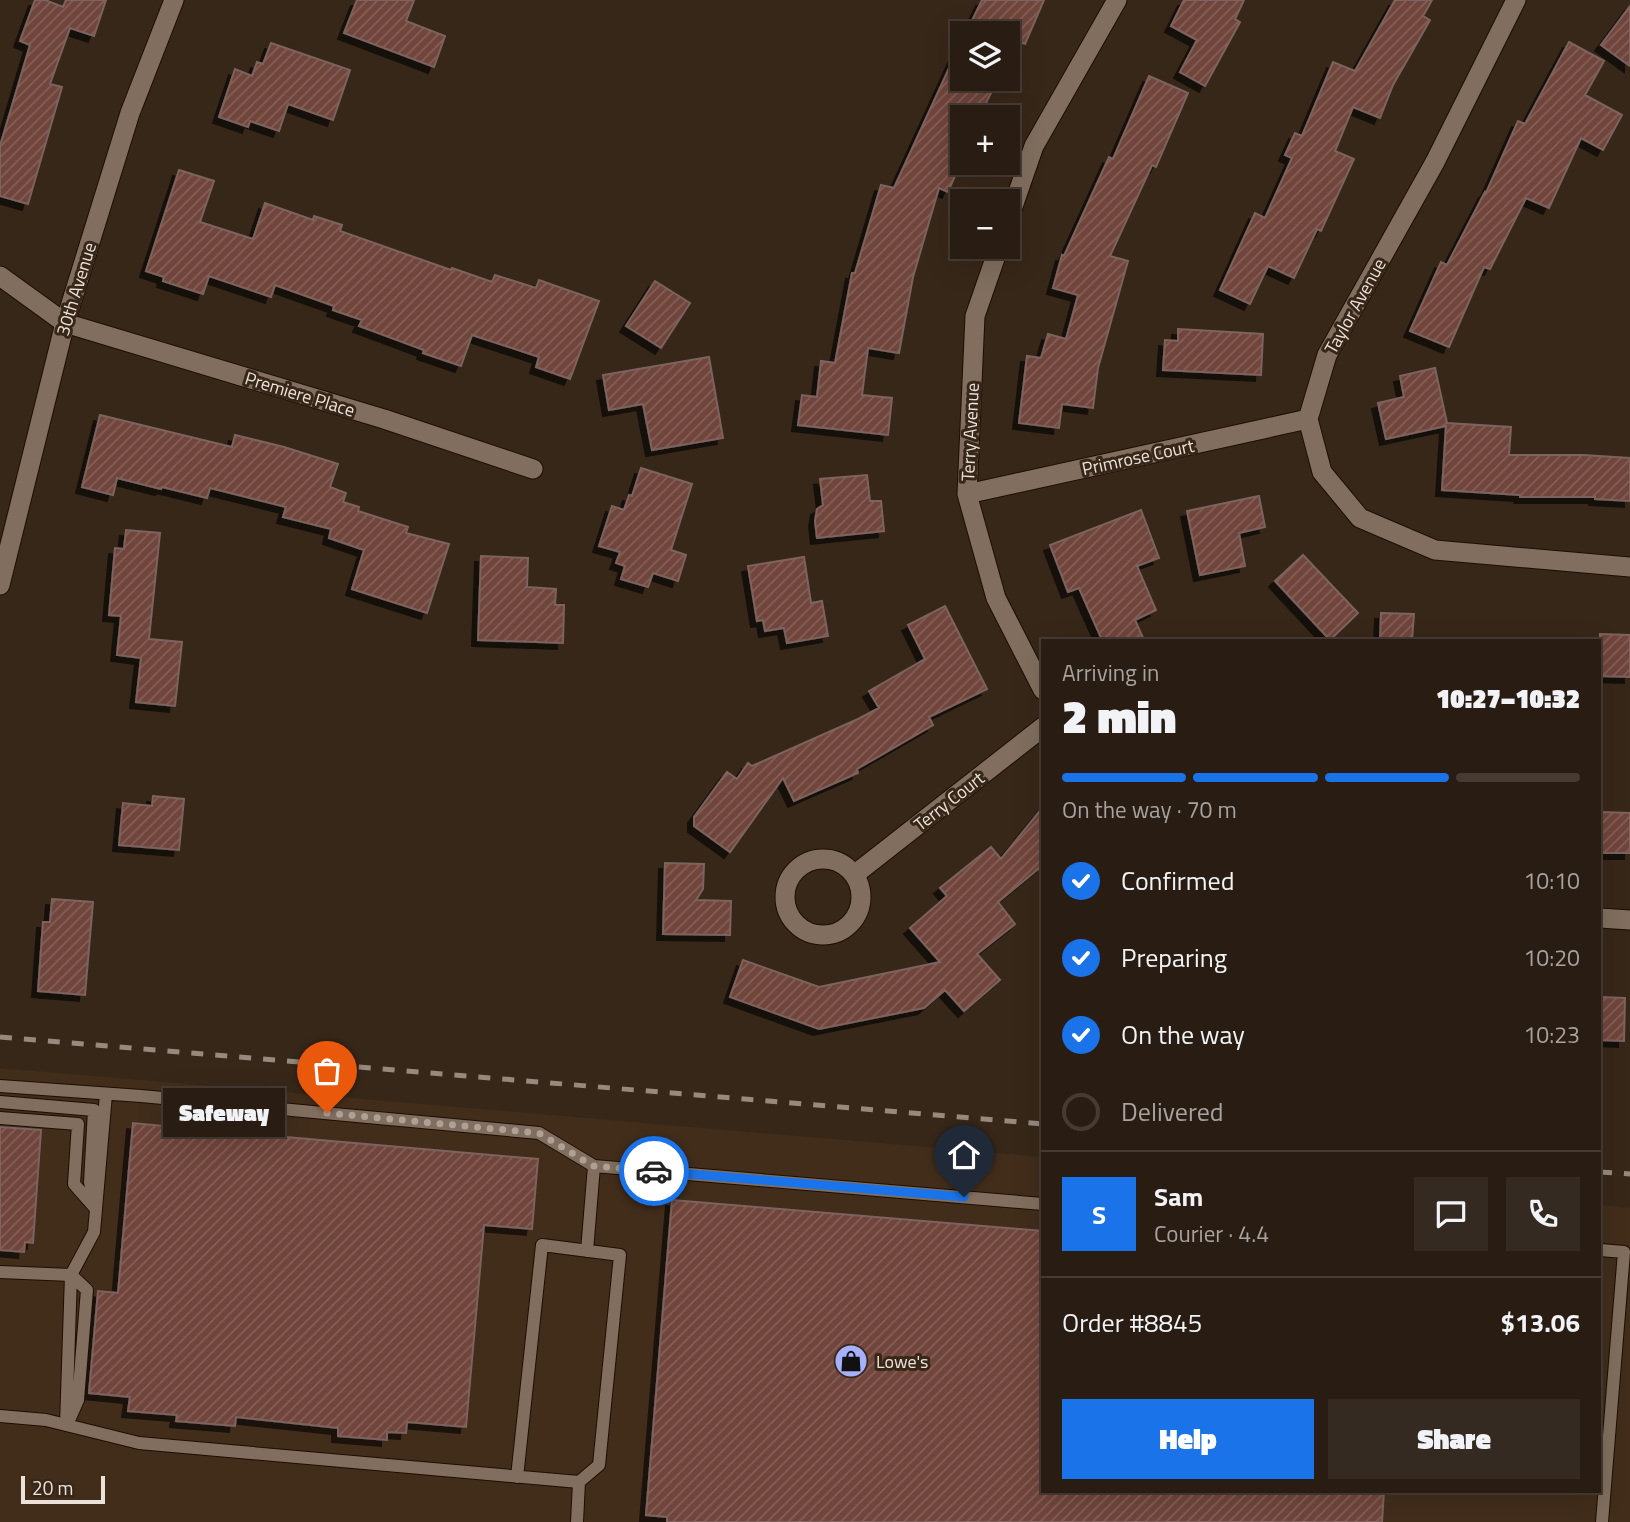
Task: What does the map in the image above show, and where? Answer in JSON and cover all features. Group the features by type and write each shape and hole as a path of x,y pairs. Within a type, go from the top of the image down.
{"street":[{"name":"30th Avenue","path":"0,585 65,323 130,113 174,0"},
{"path":"1019,189 1034,146 1117,0"},
{"name":"Taylor Avenue","path":"1308,419 1327,355 1435,162 1517,0"},
{"name":"Terry Avenue","path":"995,259 975,316 967,494 996,598 1041,686"},
{"name":"Premiere Place","path":"0,276 65,323 384,419 533,469"},
{"path":"1308,419 1321,472 1360,517 1435,550 1630,567"},
{"name":"Primrose Court","path":"967,494 1308,419"},
{"name":"Terry Court","path":"854,874 1041,729"},
{"path":"1601,918 1630,920"}],"lane":[{"path":"0,1086 539,1133 593,1166 1041,1204"},
{"path":"66,1425 71,1275 94,1233 106,1094"},
{"path":"0,1102 94,1110 90,1182 96,1209"},
{"path":"0,1118 78,1124 74,1184 96,1209"},
{"path":"587,1251 593,1166"},
{"path":"0,1416 46,1420 139,1443 517,1477 579,1482 599,1465 620,1255 542,1245 517,1477"},
{"path":"1601,1250 1624,1252 1602,1522"},
{"path":"0,1272 71,1275"},
{"path":"576,1522 579,1482"}],"shaded area":[{"path":"0,1068 1041,1157 1041,1493 1601,1493 1601,1205 1630,1208 1630,1522 0,1522"}],"building":[{"path":"35,0 45,0 63,7 66,0 106,0 94,36 70,28 50,84 62,87 28,204 0,196 0,146 30,45 20,41"},
{"path":"357,0 414,0 406,21 445,36 434,67 344,33"},
{"path":"982,0 1044,0 1025,44 1020,42 1020,21 972,21"},
{"path":"1184,0 1244,0 1235,19 1240,22 1205,86 1180,72 1197,40 1171,26"},
{"path":"1395,0 1432,0 1423,16 1430,20 1393,85 1380,118 1353,107 1335,151 1354,159 1321,231 1317,229 1294,278 1268,266 1250,304 1220,290 1255,213 1265,218 1292,158 1285,155 1295,133 1302,136 1333,62 1355,71"},
{"path":"1630,6 1630,66 1601,45"},
{"path":"1569,42 1604,61 1585,95 1622,115 1603,150 1581,138 1549,208 1526,198 1490,269 1484,267 1449,347 1410,331 1441,262 1447,265 1486,193 1518,121 1525,124"},
{"path":"271,43 350,70 333,120 288,104 279,131 250,121 248,127 219,117 235,69 252,76 257,62 263,64"},
{"path":"950,66 950,91 992,91 985,105 950,105 950,175 955,175 948,192 939,188 913,277 899,353 868,348 862,395 892,398 888,435 798,425 802,395 817,397 821,361 835,363 852,273 855,273 881,185 894,188"},
{"path":"1149,76 1188,93 1156,167 1152,165 1110,256 1128,261 1098,368 1093,408 1062,404 1059,428 1019,423 1027,356 1041,358 1048,334 1066,339 1078,295 1053,288 1062,255 1064,256 1109,157 1113,159"},
{"path":"179,170 214,181 200,222 253,239 265,203 313,220 314,216 342,225 340,231 451,270 452,268 492,282 495,275 536,288 539,280 599,301 570,379 536,367 539,357 472,335 461,366 359,326 362,320 333,310 334,306 275,285 271,297 209,276 203,294 163,281 164,277 146,271"},
{"path":"655,281 690,303 661,348 626,326"},
{"path":"1178,329 1263,334 1261,375 1163,370 1165,340 1178,341"},
{"path":"709,357 723,438 652,450 643,404 609,410 603,375"},
{"path":"1435,368 1447,423 1511,427 1509,455 1630,458 1630,501 1595,497 1520,497 1442,490 1446,426 1386,439 1378,403 1404,397 1400,376"},
{"path":"100,415 232,447 235,435 338,464 330,487 346,493 343,502 359,507 358,511 408,527 406,533 449,544 427,613 352,589 364,550 329,538 331,529 283,517 286,507 210,488 207,498 117,478 113,495 82,487"},
{"path":"641,468 692,484 671,550 686,555 678,581 653,573 648,587 621,579 625,566 616,563 620,552 599,546 612,506 624,510 629,495 632,496"},
{"path":"867,475 870,501 881,501 884,531 817,538 817,509 823,505 820,479"},
{"path":"1259,496 1265,527 1239,533 1245,566 1200,575 1187,511"},
{"path":"1141,510 1159,558 1137,566 1156,610 1135,620 1144,639 1102,639 1079,588 1068,592 1050,545"},
{"path":"126,530 160,533 149,639 182,642 175,706 136,702 141,658 117,655 121,616 109,615 115,548 124,549"},
{"path":"1303,555 1358,613 1329,639 1275,581"},
{"path":"481,556 528,558 527,587 556,589 555,605 564,605 563,643 478,640"},
{"path":"804,557 811,603 822,601 828,636 787,643 784,628 765,631 763,620 757,621 748,566"},
{"path":"945,606 987,689 929,717 933,725 857,769 858,773 794,801 783,778 730,852 694,826 694,817 727,772 737,779 748,763 752,766 879,708 869,691 925,659 908,625"},
{"path":"1381,613 1414,614 1412,639 1380,639"},
{"path":"1600,634 1630,635 1630,677 1601,676"},
{"path":"153,796 184,799 179,850 119,845 123,803 152,806"},
{"path":"1041,809 1041,867 998,902 1015,924 977,954 1000,980 964,1011 945,990 924,1008 819,1029 730,997 743,960 819,987 940,962 910,928 947,896 940,888 991,847 1001,859"},
{"path":"1601,812 1630,813 1630,853 1601,853"},
{"path":"665,863 704,864 703,889 696,900 731,901 730,935 663,934"},
{"path":"52,899 93,902 85,995 38,991 43,922 50,922"},
{"path":"1601,997 1625,998 1624,1041 1601,1040"},
{"path":"228,1116 265,1119 263,1135 538,1159 532,1229 484,1225 466,1427 407,1422 406,1433 387,1432 387,1440 338,1436 338,1428 236,1417 235,1426 176,1421 177,1415 128,1411 130,1397 89,1393 98,1291 118,1293 133,1123 226,1132"},
{"path":"0,1127 41,1130 33,1243 25,1242 24,1252 0,1250"},
{"name":"Lowe's","path":"672,1200 1041,1231 1041,1493 1384,1493 1382,1522 667,1522 667,1517 646,1515"}],"railway":[{"path":"0,1037 1041,1124"},
{"path":"1601,1172 1630,1174"}],"way so far":[{"path":"327,1113 539,1133 593,1166 654,1171"}],"place":[{"name":"Safeway","path":"327,1113"},
{"name":"Lowe's","path":"851,1361"}],"route":[{"path":"654,1171 964,1197"}]}
